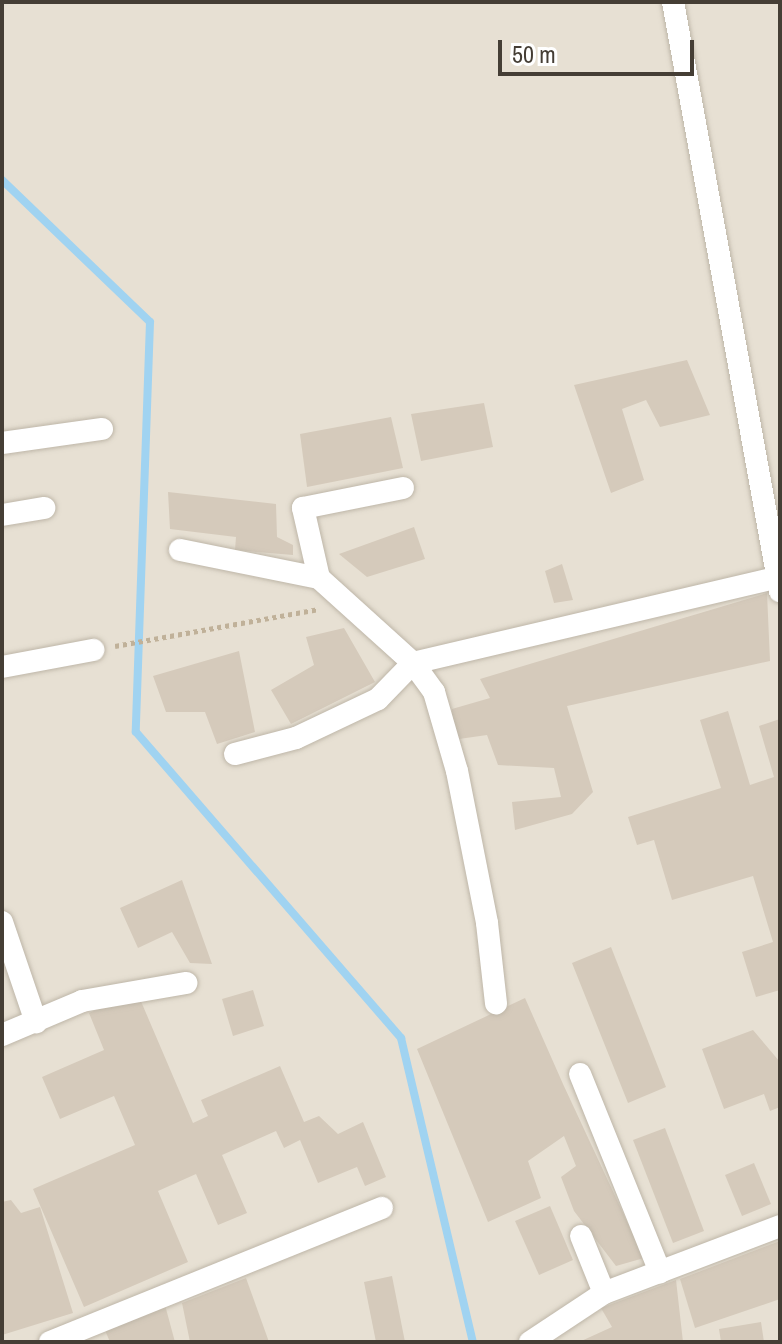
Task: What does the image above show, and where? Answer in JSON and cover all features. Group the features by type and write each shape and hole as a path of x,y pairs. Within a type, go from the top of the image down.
{"street":[{"path":"235,754 296,738 378,699 413,663 779,582 673,2"},
{"path":"2,443 102,429"},
{"path":"319,578 303,508 403,488"},
{"path":"2,515 44,508"},
{"path":"180,550 319,578 413,663 434,692 457,771 487,923 496,1003"},
{"path":"2,667 93,650"},
{"path":"2,922 36,1022"},
{"path":"2,1035 82,1001 186,983"},
{"path":"580,1074 660,1272"},
{"path":"50,1342 96,1333 382,1208"},
{"path":"530,1342 604,1293 780,1226"},
{"path":"581,1236 604,1293"}],"path":[{"path":"122,645 347,604"}],"shaded area":[{"path":"2,2 780,2 780,1342 2,1342"}],"building":[{"path":"687,360 710,415 660,427 646,400 622,409 644,480 611,493 574,385"},
{"path":"484,403 493,447 421,461 411,414"},
{"path":"391,417 403,468 307,487 300,434"},
{"path":"168,492 276,504 277,537 293,545 293,555 235,550 236,537 170,529"},
{"path":"414,527 425,559 367,577 339,554"},
{"path":"562,564 573,600 554,603 545,571"},
{"path":"767,593 770,661 567,706 593,792 572,814 515,830 512,802 561,797 554,768 498,765 487,735 452,740 452,709 490,698 480,679"},
{"path":"344,628 375,682 291,724 271,690 314,665 306,637"},
{"path":"239,651 255,732 217,744 205,712 166,712 153,676"},
{"path":"728,711 750,785 774,777 759,726 780,719 780,990 756,997 742,952 773,942 753,876 672,900 654,840 637,845 628,817 721,788 700,720"},
{"path":"182,880 212,964 190,963 172,932 138,948 120,908"},
{"path":"611,947 666,1087 628,1103 572,963"},
{"path":"253,990 264,1026 233,1036 222,999"},
{"path":"137,992 193,1123 208,1116 201,1100 280,1066 304,1122 319,1116 338,1134 363,1122 386,1177 365,1186 357,1167 318,1183 300,1140 284,1148 276,1131 222,1155 247,1213 218,1225 196,1174 158,1191 188,1262 84,1307 33,1189 135,1145 114,1096 60,1119 42,1077 104,1050 89,1013"},
{"path":"525,998 644,1258 616,1266 574,1211 561,1177 576,1166 564,1136 528,1161 541,1198 488,1222 417,1049"},
{"path":"753,1030 780,1062 780,1107 770,1111 764,1094 724,1109 702,1049"},
{"path":"665,1128 704,1231 673,1243 633,1140"},
{"path":"754,1163 771,1204 742,1216 725,1175"},
{"path":"11,1200 21,1213 40,1207 73,1313 2,1335 2,1202"},
{"path":"550,1206 573,1260 539,1275 515,1221"},
{"path":"780,1241 780,1299 695,1328 680,1279"},
{"path":"392,1276 405,1342 376,1342 364,1282"},
{"path":"246,1278 269,1342 190,1342 182,1303"},
{"path":"676,1280 683,1342 579,1342 612,1327 601,1308"},
{"path":"165,1305 175,1342 110,1342 104,1328"},
{"path":"761,1322 764,1342 721,1342 719,1329"}],"waterway":[{"path":"2,180 150,322 136,732 401,1038 473,1342"}]}
